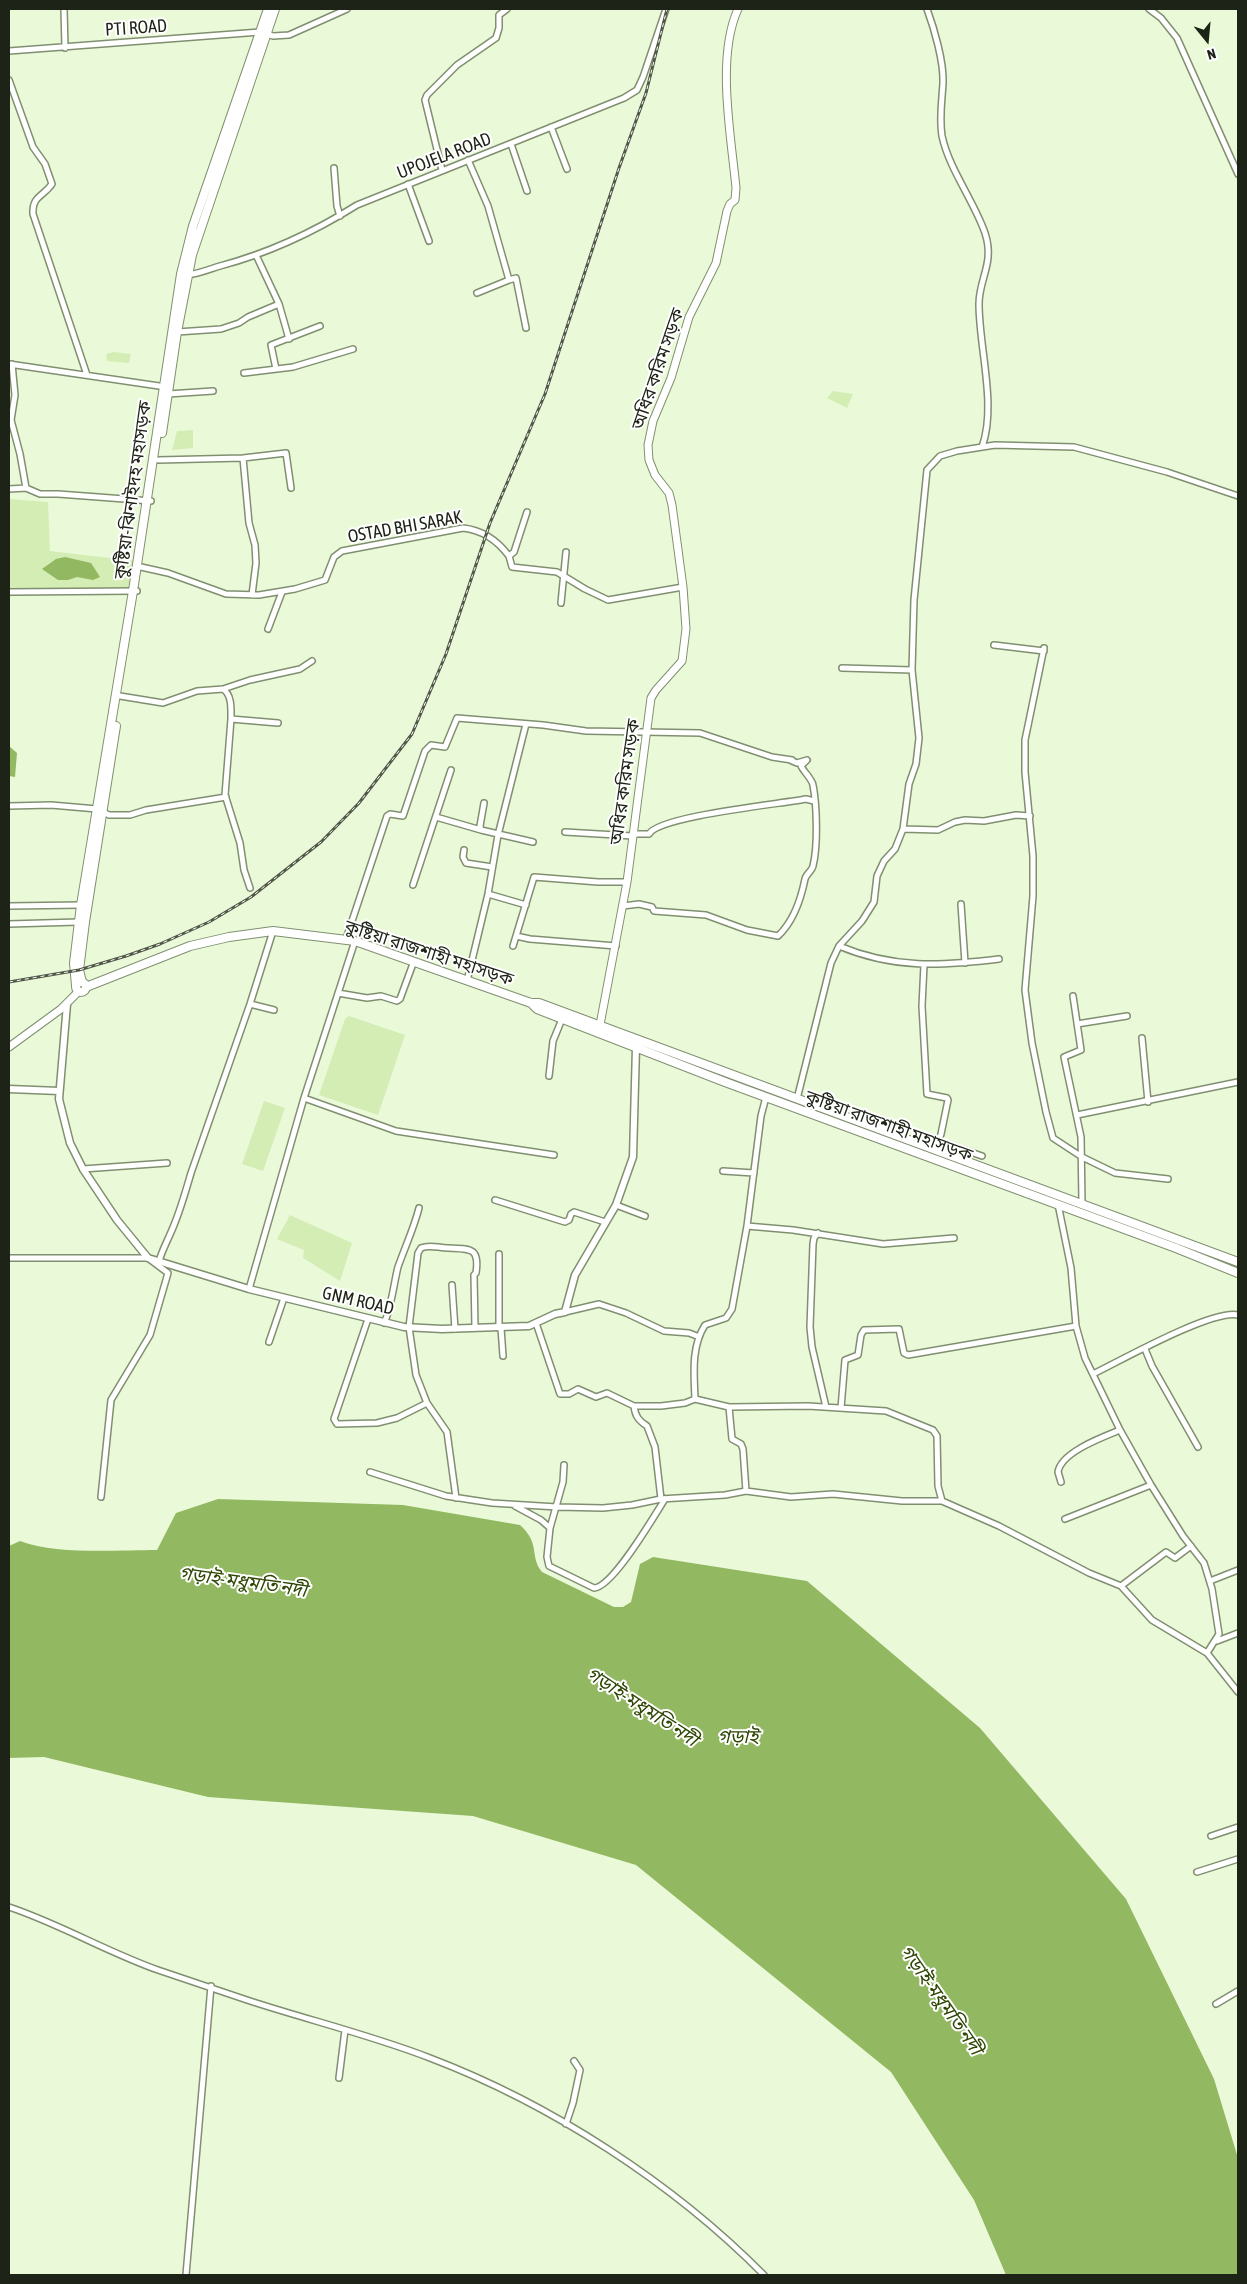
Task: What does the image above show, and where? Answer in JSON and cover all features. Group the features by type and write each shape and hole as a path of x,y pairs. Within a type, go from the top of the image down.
{"highway":[{"name":"কুষ্টিয়া-ঝিনাইদহ মহাসড়ক","path":"263,33 268,9"},
{"name":"কুষ্টিয়া-ঝিনাইদহ মহাসড়ক","path":"81,986 79,970 80,938 88,882 185,274 226,140 263,33 274,9"},
{"name":"কুষ্টিয়া-ঝিনাইদহ মহাসড়ক","path":"148,501 158,460 166,390 185,274"},
{"name":"কুষ্টিয়া-ঝিনাইদহ মহাসড়ক","path":"135,591 141,567 141,551"},
{"name":"কুষ্টিয়া-ঝিনাইদহ মহাসড়ক","path":"100,811 120,696 125,651"},
{"name":"কুষ্টিয়া-ঝিনাইদহ মহাসড়ক","path":"80,938 78,922 88,882"},
{"name":"কুষ্টিয়া রাজশাহী মহাসড়ক","path":"81,986 190,946 229,937 273,931 355,941 531,1003 540,1003 636,1047 766,1097 797,1099 902,1142 935,1151 1058,1204 1238,1262"},
{"name":"কুষ্টিয়া রাজশাহী মহাসড়ক","path":"531,1003 537,1009 562,1019 599,1030 1010,1182 1082,1204 1106,1218 1238,1273"}],"main road":[{"name":"অধির করিম সড়ক","path":"599,1030 627,882 651,698 683,659 686,629 676,524 670,499 649,460 648,445 653,421 671,378 690,317 716,263 727,211 730,204 735,200 736,188 729,110 727,55 730,25 738,9"},
{"path":"9,1047 67,1004 81,986"}],"street":[{"path":"64,9 65,48"},
{"name":"PTI ROAD","path":"9,52 263,33 273,36 289,34 347,9"},
{"path":"442,170 425,100 457,65 496,38 499,28 499,15 507,9"},
{"name":"UPOJELA ROAD","path":"185,274 256,255 319,228 357,205 624,98 637,90 654,49 660,22 666,9"},
{"path":"927,9 937,42 944,81 940,108 946,152 961,178 985,234 989,263 979,303 986,366 987,432 982,447"},
{"path":"1149,9 1161,18 1177,38 1238,174"},
{"path":"9,80 26,131 33,147 45,164 52,184 47,192 38,196 32,205 33,214 87,376"},
{"path":"552,127 567,169"},
{"path":"511,144 527,191"},
{"path":"468,160 488,206 509,280"},
{"path":"334,168 337,206 340,216"},
{"path":"408,184 429,241"},
{"path":"256,255 279,304 289,339"},
{"path":"477,293 516,278 526,328"},
{"path":"177,332 221,329 239,323 248,317 279,304"},
{"path":"276,369 271,345 320,326"},
{"path":"244,373 294,367 353,349"},
{"path":"26,488 11,420 15,395 10,364 166,390 212,391"},
{"path":"797,1099 831,963 839,946 870,910 874,902 877,876 884,861 895,849 903,829 910,784 916,764 919,738 912,670 914,600 927,470 940,456 982,447 996,445 1074,446 1167,472 1238,496"},
{"path":"158,460 242,458 286,453 291,488"},
{"path":"242,458 250,523 255,545 256,563 252,595"},
{"path":"9,488 26,488 40,494 148,501"},
{"path":"527,512 514,552 509,556 512,567 558,572 585,589 608,600 683,587"},
{"name":"OSTAD BHI SARAK","path":"141,567 168,573 226,594 252,595 282,592 325,580 334,557 342,552 463,528 473,529 491,538 509,556"},
{"path":"561,603 566,552"},
{"path":"9,592 135,591"},
{"path":"268,629 282,592"},
{"path":"994,645 1044,649 1025,740 1025,772 1033,856 1033,896 1025,1001 1051,1134 1082,1157 1116,1173 1168,1179"},
{"path":"120,696 163,703 197,691 223,689 250,680 300,669 312,661"},
{"path":"842,668 912,670"},
{"path":"223,689 229,696 231,719 225,787 226,797 240,843 244,870 250,888"},
{"path":"346,939 388,816 390,814 402,816 428,746 445,747 454,722 461,717 586,731 700,733 797,763 808,760 801,766 813,783 817,822 813,867 805,877 805,887 795,912 778,936 747,930 706,915 654,911 652,907 639,904 623,906"},
{"path":"231,719 278,723"},
{"path":"467,981 488,894 498,835 526,724"},
{"path":"413,885 451,770"},
{"path":"9,806 51,805 100,811 109,815 130,815 146,810 226,797"},
{"path":"565,832 649,834 656,826 664,823 698,816 806,799 814,802"},
{"path":"481,830 484,803"},
{"path":"903,829 938,830 955,822 965,820 984,820 1016,815 1030,816"},
{"path":"436,817 498,835 533,842"},
{"path":"464,850 463,857 466,863 492,867"},
{"path":"513,946 534,877 598,882 627,882"},
{"path":"488,894 526,905"},
{"path":"961,904 965,963"},
{"path":"9,906 81,905"},
{"path":"9,924 78,922"},
{"path":"159,1261 163,1245 179,1212 193,1164 250,1004 273,931"},
{"path":"516,936 530,939 616,946"},
{"path":"250,1289 304,1098 355,941"},
{"path":"839,946 877,960 924,965 999,959"},
{"path":"338,993 367,998 381,996 398,1000 414,962"},
{"path":"924,965 922,1006 927,1094 944,1097 948,1100 935,1151"},
{"path":"1072,996 1081,1050 1064,1057 1081,1137 1082,1204"},
{"path":"67,1004 59,1099 70,1143 83,1169 117,1220 148,1258 167,1272 169,1276 150,1335 111,1400 101,1497"},
{"path":"250,1004 274,1010"},
{"path":"1077,1024 1127,1016"},
{"path":"549,1076 553,1041 562,1019"},
{"path":"1142,1038 1148,1102"},
{"path":"636,1047 633,1157 616,1205 575,1275 565,1312 599,1304 626,1313 664,1331 689,1333 697,1336"},
{"path":"1078,1116 1238,1082"},
{"path":"9,1090 59,1091"},
{"path":"695,1399 694,1368 697,1336 704,1325 721,1321 730,1314 747,1226 761,1116 766,1097"},
{"path":"304,1098 396,1131 554,1155"},
{"path":"939,1141 982,1156"},
{"path":"83,1169 168,1163"},
{"path":"723,1171 754,1173"},
{"path":"496,1200 565,1222 569,1220 574,1212 605,1222"},
{"path":"1058,1204 1071,1268 1076,1326 1085,1358 1120,1430 1151,1485 1191,1546 1204,1562 1210,1581 1218,1628 1217,1640 1207,1653"},
{"path":"616,1205 645,1216"},
{"path":"384,1322 398,1268 419,1208"},
{"path":"747,1226 818,1233 883,1244 954,1238"},
{"path":"818,1233 814,1238 813,1244 810,1327 812,1347 826,1407"},
{"path":"456,1498 447,1432 429,1404 416,1375 409,1327 418,1253 421,1248 427,1245 462,1247 473,1250 477,1255 476,1273 474,1275 475,1328"},
{"path":"498,1254 500,1328 503,1356"},
{"path":"9,1258 148,1258"},
{"name":"GNM ROAD","path":"148,1258 284,1298 409,1327 455,1329 529,1326 565,1312"},
{"path":"452,1285 455,1329"},
{"path":"269,1342 284,1298"},
{"path":"1093,1374 1206,1321 1238,1315"},
{"path":"368,1319 334,1419 337,1424 377,1423 398,1418 429,1404"},
{"path":"536,1323 560,1394 569,1394 578,1389 596,1396 607,1393 634,1406 661,1406 685,1403 695,1399 729,1408 826,1407 886,1411 933,1430 937,1436 938,1486 942,1502"},
{"path":"841,1408 845,1360 858,1355 861,1335 864,1330 899,1329 904,1353 908,1355 1076,1326"},
{"path":"1145,1349 1152,1366 1198,1447"},
{"path":"564,1464 563,1482 550,1528 547,1562 549,1566 594,1588 598,1588 619,1568 663,1499 655,1446 647,1426 640,1422 635,1413 634,1406"},
{"path":"729,1408 732,1439 741,1444 746,1491"},
{"path":"1061,1482 1058,1472 1064,1460 1081,1448 1120,1430"},
{"path":"370,1472 456,1498 557,1507 603,1508 663,1499 725,1495 746,1491 791,1497 833,1494 942,1502 999,1526 1097,1577 1121,1586 1156,1623 1207,1653 1238,1692"},
{"path":"1065,1519 1151,1485"},
{"path":"511,1504 542,1520 550,1528"},
{"path":"1121,1586 1166,1552 1175,1558 1191,1546"},
{"path":"1210,1581 1238,1570"},
{"path":"1217,1640 1238,1633"},
{"path":"1211,1836 1238,1827"},
{"path":"1197,1872 1238,1859"},
{"path":"9,1907 156,1969 210,1986 246,2000 431,2058 521,2098 641,2171 692,2209 722,2238 736,2247 764,2275"},
{"path":"186,2275 210,1986"},
{"path":"1216,2004 1238,1991"},
{"path":"339,2078 345,2030"},
{"path":"566,2124 573,2103 580,2070 574,2061"}],"shaded area":[{"path":"114,352 131,354 129,363 107,361 106,354"},
{"path":"833,391 853,394 847,408 827,398"},
{"path":"193,430 193,448 172,450 177,431"},
{"path":"9,499 48,502 50,551 136,561 131,588 9,589"},
{"path":"349,1016 405,1035 378,1115 319,1095 345,1019"},
{"path":"264,1101 285,1108 263,1171 242,1164"},
{"path":"290,1215 352,1243 340,1281 303,1258 304,1250 277,1239"}],"water":[{"path":"65,557 91,563 100,577 93,580 77,577 68,580 58,580 42,569 56,559"},
{"path":"9,746 17,753 15,777 9,776"},
{"name":"গড়াই","path":"218,1499 403,1505 520,1525 533,1544 536,1561 542,1572 614,1607 623,1607 631,1602 640,1564 653,1557 807,1581 980,1728 1126,1899 1214,2079 1238,2158 1238,2275 1006,2275 974,2200 891,2072 636,1865 473,1816 208,1797 44,1757 9,1758 9,1546 20,1541 69,1550 157,1550 176,1513"}],"railway":[{"path":"9,982 79,970 126,956 160,944 209,922 251,897 321,842 359,803 412,734 446,654 490,523 545,394 619,168 646,93 667,9"}],"water label":[{"name":"গড়াই-মধুমতি নদী","path":"243,1582"},
{"name":"গড়াই-মধুমতি নদী","path":"642,1707"},
{"name":"গড়াই-মধুমতি নদী","path":"941,2000"}]}
